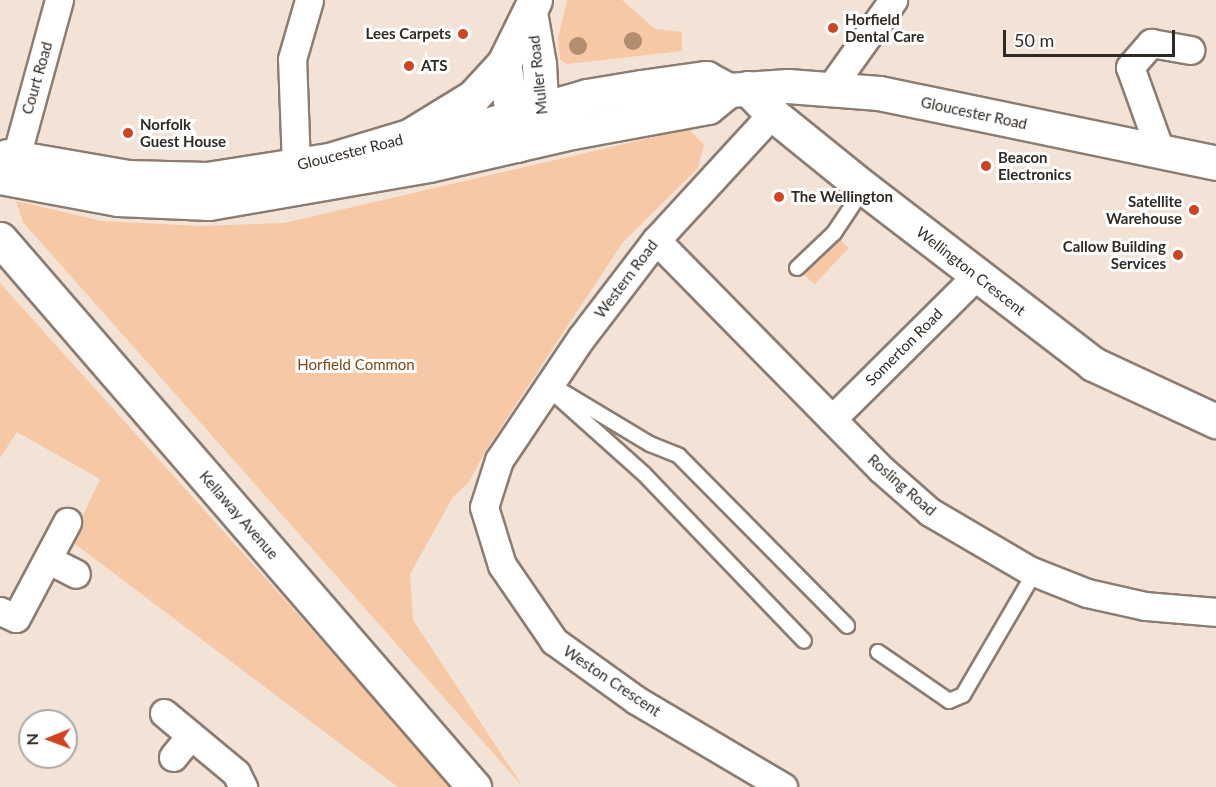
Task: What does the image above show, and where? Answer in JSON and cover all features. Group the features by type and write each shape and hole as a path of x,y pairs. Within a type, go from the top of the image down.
{"main road":[{"name":"Muller Road","path":"528,127 504,63 532,6"},
{"name":"Muller Road","path":"528,127 532,6"},
{"path":"408,136 473,96 504,63"},
{"name":"Gloucester Road","path":"9,156 118,199 209,203 297,191 528,127 587,96 706,78 738,89 831,87 879,93 1216,163"},
{"name":"Wellington Crescent","path":"738,89 976,276 1093,363 1216,421"},
{"name":"Gloucester Road","path":"9,156 128,177 207,179 296,166 408,136 437,139 528,127"},
{"name":"Kellaway Avenue","path":"1,235 474,787"}],"street":[{"name":"Court Road","path":"9,156 59,0"},
{"path":"296,166 292,59 309,0"},
{"path":"831,87 893,0"},
{"path":"1161,153 1130,67 1151,44 1190,50"},
{"name":"Western Road","path":"499,460 549,386 656,240 772,114"},
{"name":"Rosling Road","path":"656,240 832,419 930,512 1035,572 1087,592 1145,606 1216,612"},
{"name":"Somerton Road","path":"832,419 976,276"},
{"name":"Weston Crescent","path":"499,460 484,507 490,534 516,590 554,641 636,700 783,787"},
{"path":"0,611 16,618 49,560 67,522"},
{"path":"49,560 76,574"},
{"path":"164,713 236,773 243,787"},
{"path":"173,757 190,735"}],"lane":[{"path":"797,268 834,233 864,188"},
{"path":"549,386 650,444 679,456 848,626"},
{"path":"549,386 644,474 804,641"},
{"path":"878,652 949,701 963,695 1035,572"}],"green space":[{"path":"567,0 622,0 655,29 682,32 682,51 567,64 560,60 558,39"},
{"name":"Horfield Common","path":"689,129 704,145 698,168 623,242 484,453 469,482 453,497 410,574 413,620 523,787 23,222 16,201 102,221 200,226 284,223"},
{"path":"837,237 849,248 815,284 803,274"},
{"path":"0,283 453,787 398,787 71,541 100,479 17,432 0,458"}],"place":[{"name":"Horfield Dental Care","path":"833,28"},
{"name":"Lees Carpets","path":"463,34"},
{"name":"ATS","path":"409,66"},
{"name":"Norfolk Guest House","path":"128,133"},
{"name":"Beacon Electronics","path":"986,166"},
{"name":"The Wellington","path":"779,197"},
{"name":"Satellite Warehouse","path":"1194,210"},
{"name":"Callow Building Services","path":"1178,255"}]}
